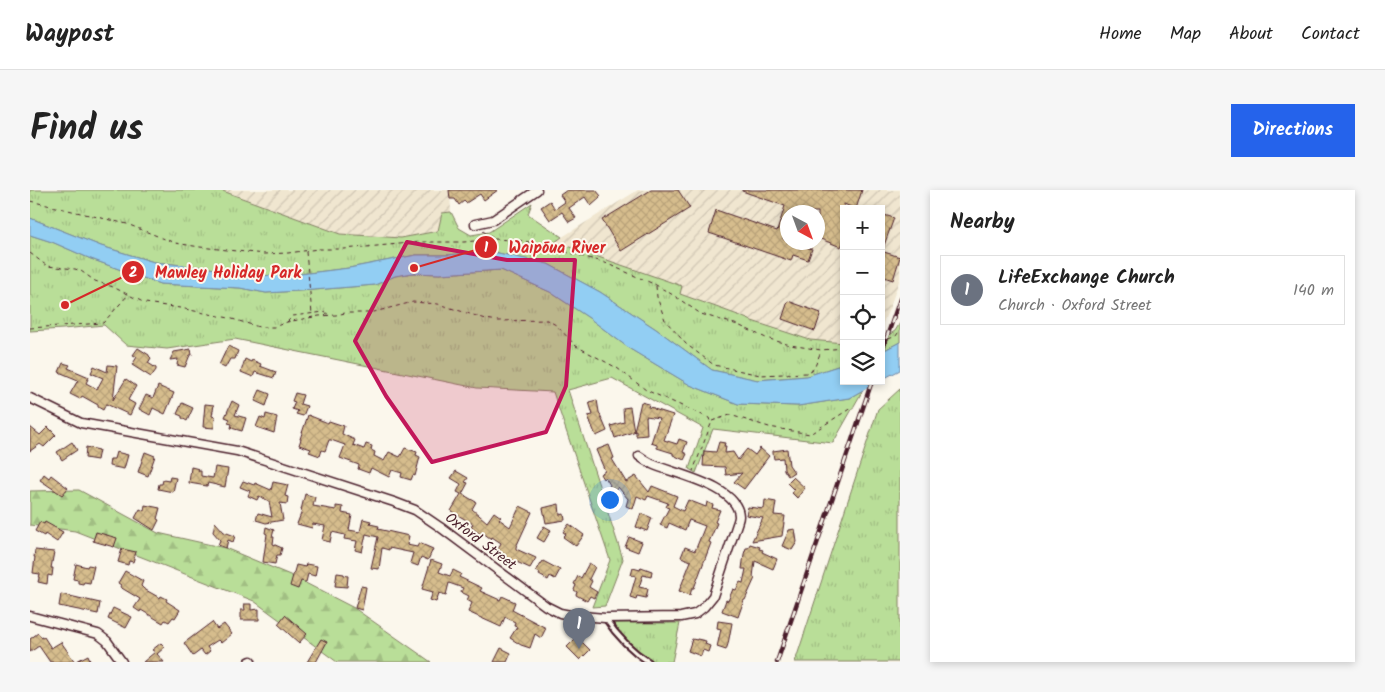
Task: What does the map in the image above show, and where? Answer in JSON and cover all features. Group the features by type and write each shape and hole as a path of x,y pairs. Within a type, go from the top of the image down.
{"street":[{"path":"475,224 493,220 537,190"},
{"name":"Oxford Street","path":"30,398 81,423 237,451 415,510 546,606 565,614 606,618 681,617 695,614 713,596 739,516 736,507 726,495 715,487 651,463 639,456"},
{"path":"30,616 98,634 107,641 122,662"}],"lane":[{"path":"606,618 625,643 637,655 649,662"}],"path":[{"path":"30,201 127,224 175,243 264,254 288,254 421,242 464,242 495,239 525,241 603,262 656,285 701,314 738,325 766,338 790,345 821,350 840,348"},
{"path":"475,224 495,239"},
{"path":"306,251 312,314"},
{"path":"30,254 47,266 81,271 95,281 114,287 150,304 229,318 259,327 274,327 287,322 319,316 370,313 413,302 448,306 486,319 498,321 547,320 556,325 576,346 617,368 646,390 707,417 711,421"},
{"path":"656,285 665,320 686,344 714,365 760,375 806,373 814,369 821,350"},
{"path":"30,328 103,323 128,295"},
{"path":"287,322 293,316 324,312 330,316"},
{"path":"885,340 896,336 900,330"},
{"path":"711,421 730,415 770,427 810,434 851,408"},
{"path":"691,478 711,421"}],"highlighted area":[{"path":"407,242 507,260 575,260 566,386 546,432 432,462 386,396 355,341"}],"shaded area":[{"path":"220,190 450,190 451,212 442,213 438,231 401,238 340,234"},
{"path":"638,190 900,190 900,278 885,318 885,205 840,205 840,343 810,340 752,321 679,294 681,286 554,242"}],"green space":[{"path":"30,190 220,190 340,234 401,238 438,231 442,213 451,212 459,228 471,235 489,232 532,203 528,214 562,237 555,242 682,286 680,294 752,321 810,340 840,343 840,365 807,376 757,380 712,370 656,329 600,292 548,264 489,251 448,255 416,255 349,268 300,274 256,276 209,268 154,262 101,246 30,218"},
{"path":"30,235 160,284 240,288 266,293 375,285 395,276 413,273 440,274 501,270 550,292 630,349 690,385 738,404 798,406 849,398 863,390 833,443 713,429 696,473 689,469 703,428 612,378 568,390 623,559 605,606 592,607 610,560 553,392 477,388 235,339 167,349 126,345 104,325 30,331"},
{"path":"900,323 900,342 885,350 885,337 895,331"},
{"path":"900,389 900,662 795,662 878,409"},
{"path":"79,490 158,533 225,548 290,575 354,608 431,662 337,662 254,601 75,531 30,525 30,491"},
{"path":"613,623 680,623 672,662 655,662 650,660 632,645"}],"water":[{"path":"30,218 101,246 154,262 209,268 256,276 300,274 349,268 416,255 448,255 489,251 548,264 600,292 656,329 712,370 758,380 807,376 840,365 840,385 872,385 849,398 798,406 738,404 690,385 630,349 550,292 501,270 440,274 413,273 395,276 375,285 266,293 240,288 160,284 30,235"},
{"path":"900,342 900,370 885,378 885,350"}],"building":[{"path":"449,190 498,190 484,200 480,194 459,205 455,199 450,199"},
{"path":"567,190 596,190 601,196 591,206 585,197 569,208 576,218 569,222 562,212 550,220 541,207 550,201 555,209 565,202 560,195"},
{"path":"651,190 678,190 690,208 621,251 602,220"},
{"path":"862,190 857,205 840,205 840,247 825,241 825,205 782,205 742,191"},
{"path":"716,210 777,231 780,222 780,250 812,250 808,260 793,255 791,261 709,233"},
{"path":"885,215 894,218 885,243"},
{"path":"885,252 900,257 893,280 885,277"},
{"path":"788,301 821,313 815,331 782,319"},
{"path":"228,346 238,351 235,359 230,359 225,368 219,365"},
{"path":"138,348 149,355 151,358 148,363 156,368 151,377 132,365 137,357 133,355"},
{"path":"191,349 192,355 190,355 185,367 177,365 178,359 170,360 174,352"},
{"path":"245,359 251,362 252,360 261,364 260,366 276,372 274,378 255,372 253,377 241,372"},
{"path":"63,363 70,365 68,368 89,377 86,383 97,389 103,378 91,373 94,366 107,372 108,365 117,366 113,400 126,379 136,386 128,400 135,404 130,415 106,404 103,410 82,396 80,399 70,394 78,380 59,372"},
{"path":"158,386 174,393 165,414 153,408 150,415 139,409 146,395 153,398"},
{"path":"260,390 270,394 266,406 255,401"},
{"path":"295,393 303,395 300,404 307,406 303,416 296,414 298,411 292,409 295,402 292,401"},
{"path":"597,400 599,412 607,431 596,436 588,416 593,415 589,402"},
{"path":"232,401 239,405 235,415 246,418 242,431 231,428 232,424 228,423 230,419 225,417"},
{"path":"641,402 649,404 648,407 673,415 664,440 677,444 679,439 687,442 683,452 687,454 684,460 673,455 673,453 657,448 657,445 651,443 659,418 646,416 647,435 636,436 636,431 615,438 611,426 624,422 623,408 630,407 634,431"},
{"path":"182,403 193,408 187,421 177,414"},
{"path":"205,404 214,405 212,416 215,417 214,428 203,427"},
{"path":"266,414 277,417 274,433 256,427 260,417 265,419"},
{"path":"308,415 328,423 329,421 344,426 342,434 355,440 353,445 364,449 366,444 372,446 371,450 375,452 374,456 384,461 389,452 400,457 405,448 417,452 416,455 420,457 415,476 413,475 411,480 401,477 402,473 392,470 389,477 371,468 369,473 358,469 359,465 340,458 345,445 331,440 329,440 325,451 322,450 320,456 309,452 311,449 299,445"},
{"path":"30,427 40,435 48,427 56,435 44,447 40,444 30,451"},
{"path":"72,442 77,450 62,460 57,452"},
{"path":"719,442 725,443 725,453 733,452 738,460 747,449 755,455 760,448 769,456 744,489 734,482 742,473 726,475 725,467 703,466 704,451 716,452"},
{"path":"609,445 614,458 612,459 626,482 636,476 649,492 652,486 677,496 673,506 683,511 688,500 706,507 707,502 713,505 712,508 720,510 709,542 711,543 690,595 679,591 691,561 681,557 685,547 695,551 705,526 689,520 685,530 669,523 667,528 660,525 669,508 666,507 668,503 648,496 646,500 637,496 633,509 626,506 628,499 618,487 612,495 606,491 610,485 605,477 603,479 600,474 605,471 596,450"},
{"path":"86,447 99,450 97,460 85,458"},
{"path":"787,449 789,465 794,472 788,476 784,470 783,458 774,459 773,453 773,451"},
{"path":"116,452 128,455 124,469 109,466 110,459 114,459"},
{"path":"145,452 155,456 148,476 138,472"},
{"path":"191,467 199,469 198,471 201,471 201,476 213,478 215,467 228,469 225,487 208,483 207,486 189,483"},
{"path":"456,471 468,478 465,482 468,483 462,494 476,502 472,509 487,522 494,512 501,517 499,519 510,527 520,506 532,512 516,547 516,549 536,558 530,568 503,556 504,554 497,551 501,543 492,537 491,539 482,532 480,534 471,527 473,524 451,511 461,494 457,492 461,484 451,478"},
{"path":"44,474 49,478 51,475 68,488 62,495 40,480"},
{"path":"170,477 176,478 173,492 158,489 159,484 162,484 163,480 169,481"},
{"path":"793,477 805,488 797,498 792,493 794,490 787,483"},
{"path":"243,481 254,485 255,483 271,490 273,482 288,485 285,496 288,497 287,504 280,503 283,520 266,523 256,520 258,513 272,517 269,501 259,496 257,500 248,496 250,491 240,487"},
{"path":"305,494 315,497 313,506 336,510 336,506 343,507 342,513 352,515 349,530 360,532 363,519 371,521 370,524 379,526 378,529 409,536 407,545 417,547 419,543 433,549 428,560 421,557 418,566 410,563 413,553 382,548 379,569 371,568 378,537 366,534 362,552 355,550 357,541 344,539 345,535 332,532 330,542 322,540 325,526 313,524 312,528 297,524"},
{"path":"765,500 776,502 774,515 785,516 782,536 752,541 763,518 746,515 748,507 764,509"},
{"path":"559,504 560,515 564,514 565,520 546,523 543,508"},
{"path":"145,505 160,508 157,519 159,520 154,530 135,518 140,509 144,511"},
{"path":"641,513 652,518 647,531 636,527"},
{"path":"40,522 44,524 45,522 63,532 57,542 45,534 44,536 35,531"},
{"path":"215,522 224,532 235,536 233,542 228,540 226,548 218,545 220,540 213,532"},
{"path":"569,524 584,535 576,546 563,537 566,534 563,532"},
{"path":"544,526 551,530 544,542 537,538"},
{"path":"266,527 274,530 273,544 282,548 280,555 277,555 275,564 263,562 267,534 265,533"},
{"path":"795,529 797,542 792,550 782,546 789,530"},
{"path":"96,532 117,538 114,547 93,541"},
{"path":"629,537 642,542 638,552 625,547"},
{"path":"750,544 760,547 759,549 763,550 762,552 777,559 773,569 755,561 753,577 755,578 738,617 722,611 733,589 736,590 740,582 743,583 746,569 742,569 744,554"},
{"path":"122,549 136,552 133,562 129,561 128,565 118,562"},
{"path":"35,550 54,552 51,568 53,568 52,576 48,575 47,584 38,582 40,574 33,573"},
{"path":"431,560 442,564 439,572 450,576 453,570 461,574 459,577 482,588 480,591 500,600 502,596 515,602 512,610 546,628 541,638 535,634 530,648 521,645 510,638 517,627 514,626 515,622 505,617 501,627 468,612 472,603 467,600 469,596 461,592 463,588 449,583 446,595 439,593 436,602 430,600 433,592 422,589"},
{"path":"543,561 560,570 555,579 550,576 548,580 536,571"},
{"path":"589,563 595,567 589,579 592,581 589,587 597,592 594,598 590,596 587,601 576,595 577,592 574,590 576,585 574,584 578,576 581,578"},
{"path":"76,564 87,567 88,565 94,566 90,583 78,583 78,580 73,579"},
{"path":"306,564 317,566 315,576 308,574 306,582 301,581 298,589 290,586 296,565 305,567"},
{"path":"641,567 652,571 651,577 643,575 639,587 648,589 646,598 637,596 636,599 630,597 636,576 631,575 633,568 640,570"},
{"path":"125,571 143,581 141,586 144,589 160,598 161,596 167,599 166,601 180,610 175,618 173,617 169,622 165,620 163,623 134,608 140,599 120,587 121,585 118,583"},
{"path":"337,573 348,576 347,587 335,586"},
{"path":"361,586 366,587 362,610 355,608"},
{"path":"61,594 100,603 98,614 59,606"},
{"path":"244,604 251,604 251,610 259,609 259,620 241,620 241,610 245,610"},
{"path":"113,608 132,617 126,628 108,619"},
{"path":"285,615 307,634 299,643 278,624"},
{"path":"718,621 732,623 726,650 717,647 721,629 717,628"},
{"path":"212,622 217,629 224,624 232,634 221,643 218,640 207,647 210,651 205,655 201,650 193,656 184,643"},
{"path":"38,633 42,638 44,637 51,648 61,642 75,662 50,662 39,646 30,652 30,639"},
{"path":"577,637 590,650 580,660 567,647"},
{"path":"321,639 327,642 316,662 307,662"},
{"path":"692,639 706,641 705,644 710,646 708,652 703,650 701,656 688,651"},
{"path":"161,643 165,647 157,654 164,662 143,662 155,652 152,650"},
{"path":"501,648 511,653 507,662 494,662"},
{"path":"88,655 91,662 75,662"}],"railway":[{"path":"885,342 900,299"},
{"path":"777,662 871,385"}],"place":[{"name":"Waipōua River","path":"414,268"},
{"name":"Mawley Holiday Park","path":"65,305"},
{"name":"LifeExchange Church","path":"579,649"}]}
